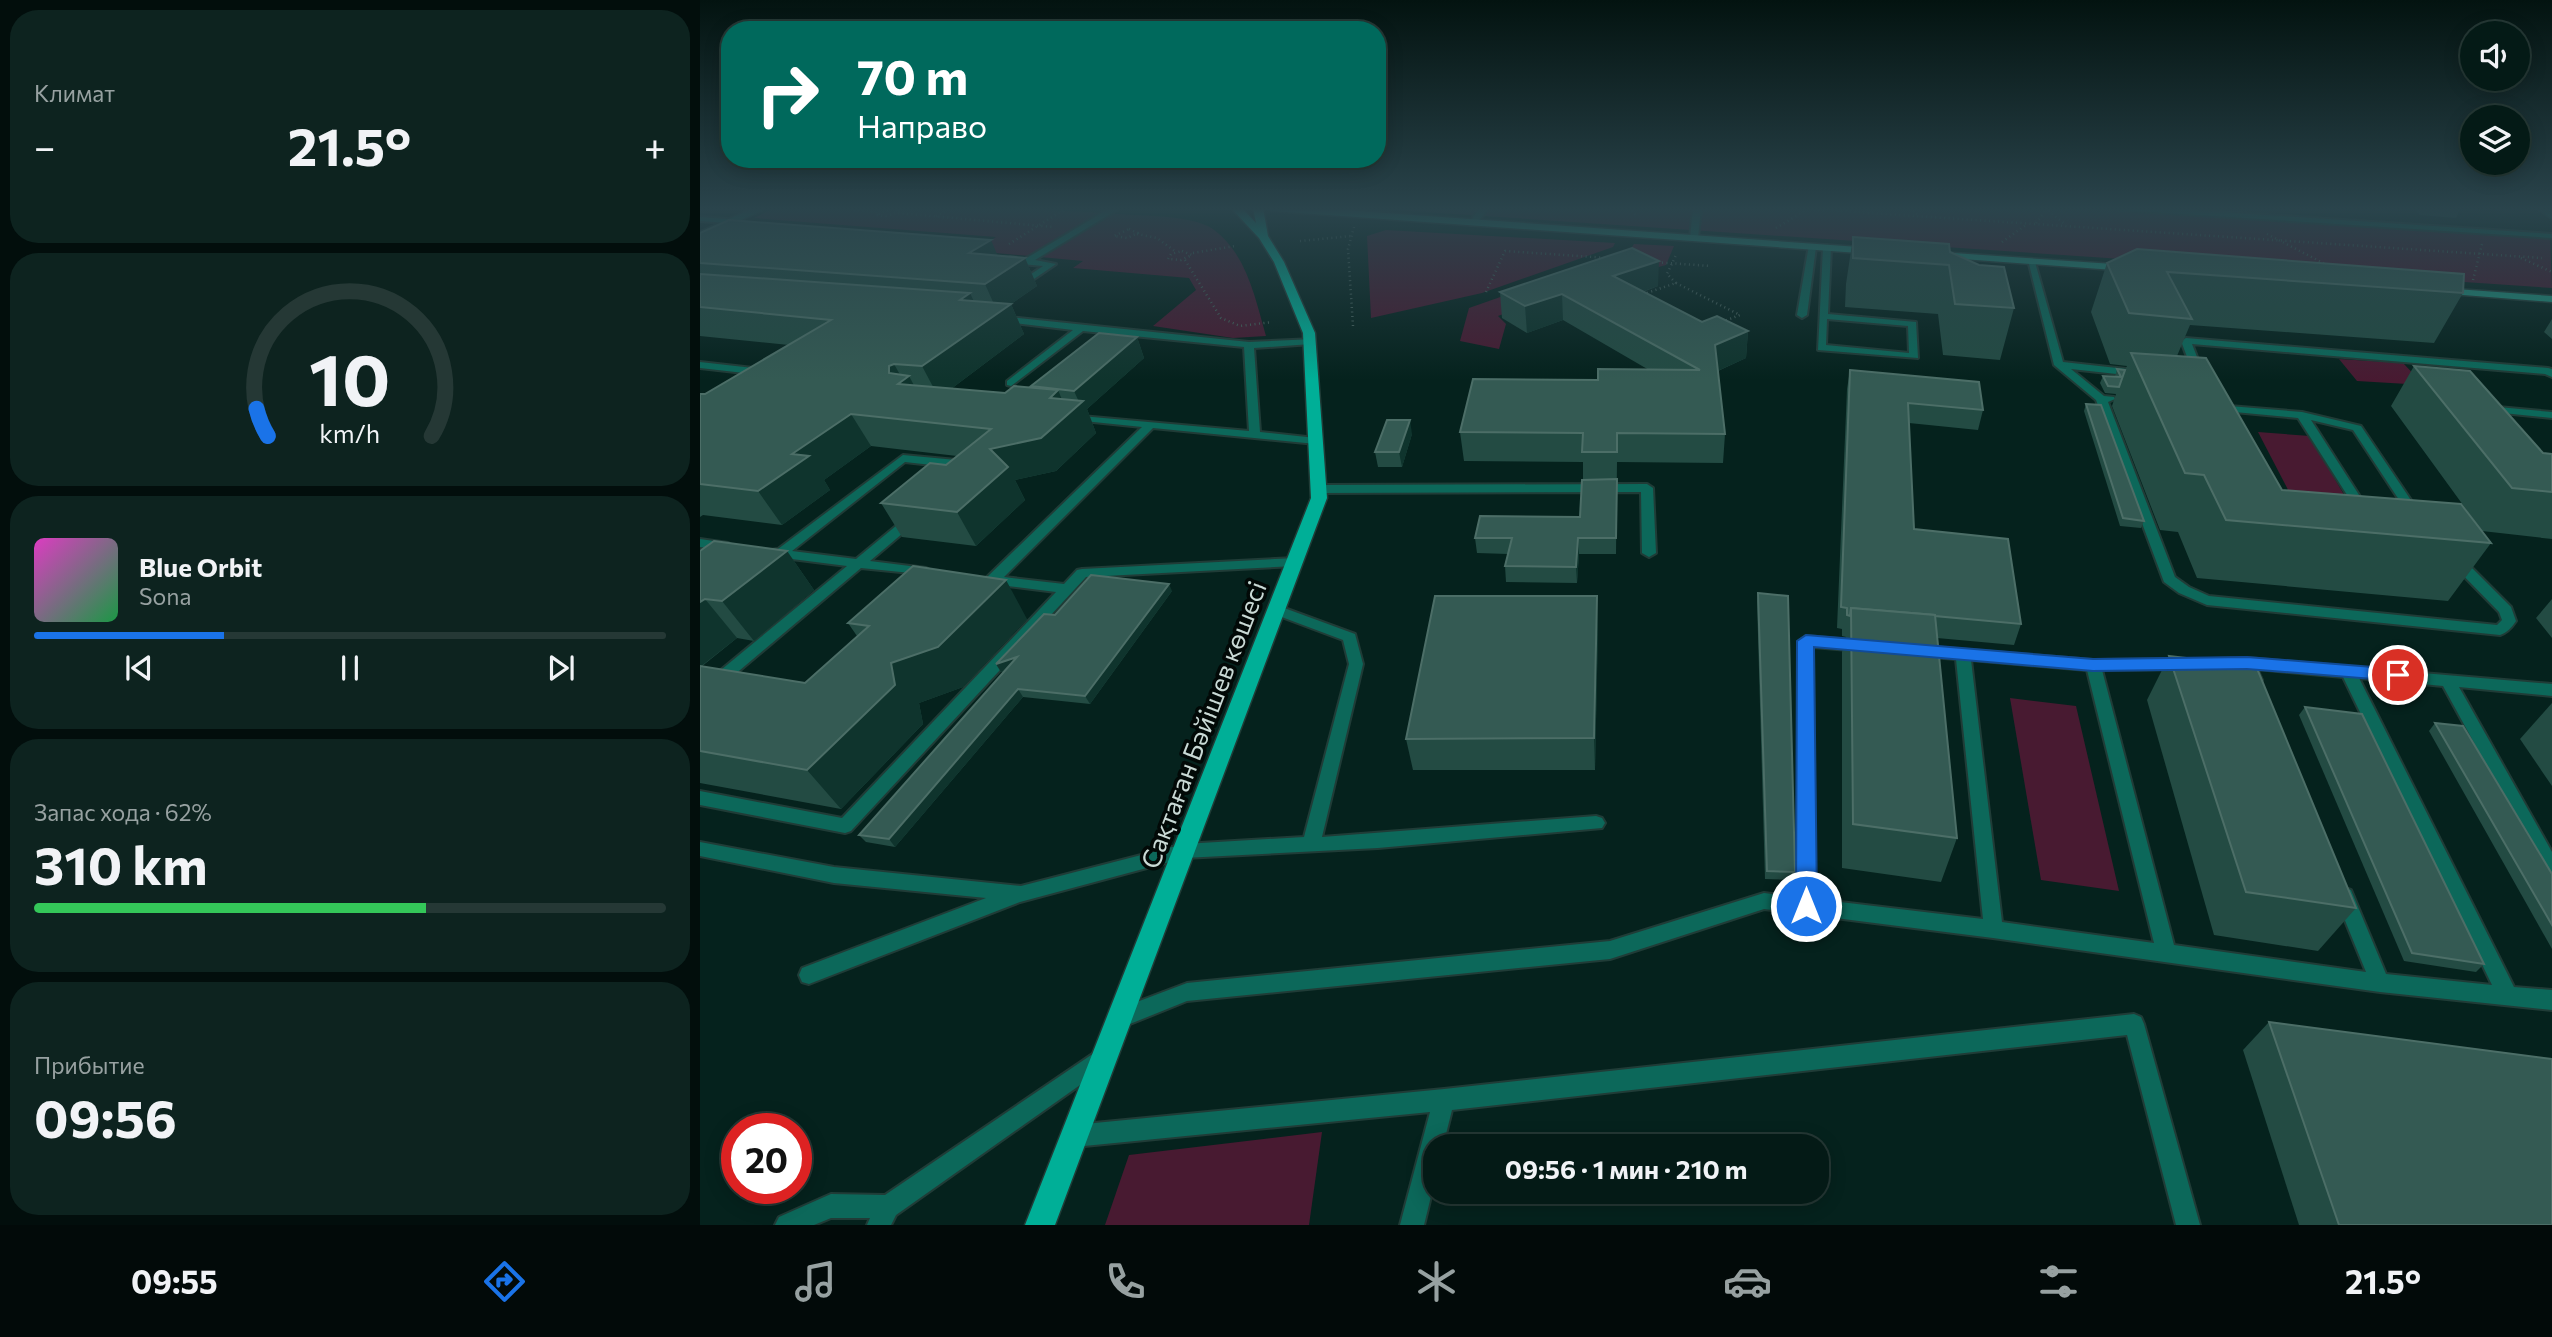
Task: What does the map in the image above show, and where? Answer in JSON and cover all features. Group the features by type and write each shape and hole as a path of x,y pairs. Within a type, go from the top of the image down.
{"main road":[{"name":"Сақтаған Бәйішев көшесі","path":"1040,1225 1319,498 1311,341 1280,265"},
{"path":"2075,265 2141,270"},
{"path":"2429,290 2552,299"}],"lane":[{"path":"1028,279 1050,265"},
{"path":"1802,315 1809,265"},
{"path":"1823,316 1913,324 1914,356 1821,348 1823,316 1827,265"},
{"path":"2032,265 2059,365 2101,399 2169,579 2184,590 2207,600 2500,630 2509,621 2507,610 2444,548"},
{"path":"984,317 1249,345 1311,341"},
{"path":"1011,383 1082,327"},
{"path":"1116,340 1125,332"},
{"path":"2189,379 2202,380 2186,341 2548,371 2552,374"},
{"path":"1249,345 1255,435"},
{"path":"700,365 767,372 745,386"},
{"path":"2059,365 2150,375"},
{"path":"2101,399 2126,401"},
{"path":"2222,420 2209,407 2302,415 2357,428 2422,525"},
{"path":"2470,407 2552,415"},
{"path":"1058,415 1316,441"},
{"path":"2302,415 2367,517"},
{"path":"1066,589 986,580 1151,424"},
{"path":"781,554 903,458 975,466 965,475"},
{"path":"1319,489 1647,488 1649,553"},
{"path":"740,688 714,684 923,510"},
{"path":"700,543 738,548"},
{"path":"761,551 942,574"},
{"path":"700,797 845,826 1082,573 1295,562"},
{"path":"1276,610 1350,637 1356,664 1311,844"},
{"path":"1806,906 1806,641 1871,647"},
{"path":"1898,649 2093,665 2247,663 2552,690"},
{"path":"1963,654 1993,929"},
{"path":"2247,663 2263,701"},
{"path":"2093,665 2166,953"},
{"path":"2348,671 2508,996"},
{"path":"2447,679 2552,869"},
{"path":"809,975 1021,894 1184,851 1596,823"},
{"path":"700,849 834,875 1021,894"},
{"path":"2337,880 2380,983"},
{"path":"1120,1018 1187,992 1610,950 1764,901 1993,929 2380,983 2552,1000"},
{"path":"1074,1136 1444,1100 2134,1024 2188,1225"},
{"path":"788,1225 831,1206 884,1216 1104,1056"},
{"path":"1412,1225 1444,1100"}],"path":[{"path":"1188,265 1221,318 1240,326 1272,322"},
{"path":"1349,265 1353,326"},
{"path":"1486,292 1498,265"},
{"path":"1671,265 1667,274 1676,283 1740,315 1696,332 1632,298 1676,283"},
{"path":"1700,265 1711,266"},
{"path":"2473,281 2477,265"}],"shaded area":[{"path":"1077,265 1242,265 1266,336 1233,338 1153,326 1196,290 1189,278 1073,268"},
{"path":"1368,265 1561,265 1482,293 1371,318"},
{"path":"1640,265 1665,265 1644,271"},
{"path":"2213,265 2551,265 2552,288"},
{"path":"1537,284 1553,295 1498,316 1506,324 1499,349 1460,341 1469,308"},
{"path":"2339,359 2403,363 2424,385 2357,381"},
{"path":"2258,432 2310,436 2357,517 2299,511"},
{"path":"2010,698 2076,706 2119,891 2041,880"},
{"path":"1322,1132 1309,1225 1105,1225 1129,1155"}],"building":[{"path":"729,265 1014,265 985,284"},
{"path":"1580,265 1646,265 1613,276 1702,322 1717,316 1748,331 1715,345 1725,434 1617,433 1617,452 1582,452 1583,433 1460,432 1473,379 1598,380 1598,369 1700,370 1562,294 1525,306 1500,292"},
{"path":"1949,265 2004,267 2014,308 1955,304"},
{"path":"2108,265 2348,265 2464,274 2463,293 2167,272 2192,319 2129,313"},
{"path":"700,274 970,293 960,300 1011,304 922,366 894,364 889,366 889,373 909,376 898,384 1005,393 1014,386 1058,390 1050,398 1083,401 1041,438 990,449 1008,467 957,512 881,503 930,463 946,465 991,429 851,414 792,454 809,456 758,491 700,484 700,394 705,394 831,320 700,307"},
{"path":"1099,333 1137,337 1074,391 1031,386"},
{"path":"2131,353 2206,358 2282,490 2461,504 2491,543 2226,520 2204,475 2185,473"},
{"path":"2414,366 2470,371 2543,453 2552,454 2552,492 2512,488"},
{"path":"2117,369 2125,370 2119,387 2108,386 2103,376 2121,377"},
{"path":"1850,370 1979,382 1983,410 1908,403 1914,529 2008,539 2021,624 1851,608 1850,616 1847,615 1847,608 1841,607"},
{"path":"2086,404 2101,405 2144,521 2123,518"},
{"path":"1387,420 1410,420 1399,452 1375,452"},
{"path":"1617,479 1616,538 1578,538 1576,567 1505,566 1512,538 1475,538 1480,516 1580,517 1582,480"},
{"path":"714,541 787,551 722,601 705,599 700,602 700,551"},
{"path":"913,566 1006,580 938,647 891,663 895,685 807,770 700,751 700,666 805,683 869,626 848,623"},
{"path":"1091,575 1169,584 1085,696 1018,689 889,839 859,835 1017,657 996,664 1044,614 1055,615"},
{"path":"1758,593 1788,596 1795,872 1767,871"},
{"path":"1435,596 1597,596 1594,738 1406,739"},
{"path":"1851,608 1935,615 1957,838 1853,824"},
{"path":"2169,656 2256,666 2356,908 2246,892"},
{"path":"2305,707 2362,714 2484,964 2412,953"},
{"path":"2435,723 2463,726 2552,874 2552,925"},
{"path":"2269,1022 2552,1059 2552,1225 2339,1225"}],"route":[{"path":"1806,906 1806,641 2093,665 2247,663 2398,675"}]}
